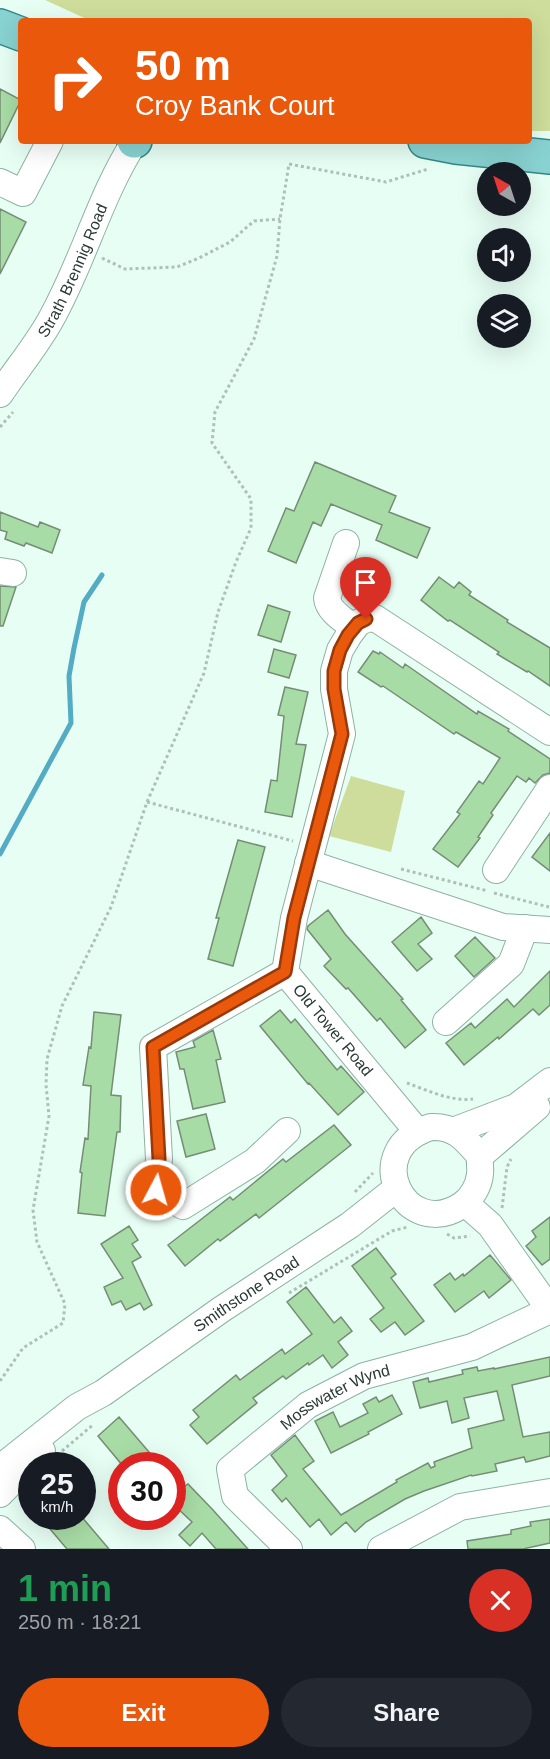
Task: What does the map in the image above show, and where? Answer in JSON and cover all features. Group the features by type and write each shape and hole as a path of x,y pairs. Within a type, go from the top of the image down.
{"main road":[{"path":"0,26 18,33"},
{"path":"430,154 456,147 550,158"}],"street":[{"path":"0,182 23,193 48,144"},
{"name":"Strath Brennig Road","path":"0,394 50,322 118,168 133,144"},
{"path":"346,543 327,598 327,604 332,609 364,623 550,732"},
{"name":"Old Tower Road","path":"364,623 340,650 334,671 334,689 342,734 294,918 285,972 417,1131"},
{"path":"496,870 550,788"},
{"path":"308,863 503,927 550,930"},
{"path":"446,1022 511,964 525,928"},
{"path":"285,972 153,1047 159,1159 156,1190 183,1206 255,1161 287,1131"},
{"path":"453,1131 516,1107 550,1081"},
{"path":"480,1156 550,1097"},
{"path":"439,1127 459,1133 480,1156 480,1175 474,1192 465,1203 452,1211 444,1214 428,1213 414,1208 403,1199 397,1188 393,1178 394,1162 401,1145 417,1131 439,1127"},
{"name":"Smithstone Road","path":"0,1494 94,1411 222,1309 350,1225 397,1188"},
{"name":"Mosswater Wynd","path":"290,1549 235,1496 230,1469 308,1405 364,1376 472,1347 550,1310 490,1225 465,1203"},
{"name":"Smithstone Road","path":"0,1468 77,1407 94,1411"},
{"path":"381,1549 460,1507 550,1492"},
{"path":"0,1529 22,1549"}],"path":[{"path":"0,1382 23,1348 63,1323 65,1304 37,1242 33,1209 50,1116 46,1085 47,1059 62,1006 111,907 147,802 204,673 218,612 251,528 252,500 212,443 215,412 254,339 277,256 280,219 289,164 386,182 430,154"},
{"path":"105,248 101,258 125,269 177,267 230,242 254,220 280,219"},
{"path":"385,1093 403,1082 442,1096 464,1100 483,1097"},
{"path":"444,1233 454,1238 496,1233 503,1225 502,1201 507,1167 511,1158"},
{"path":"352,1194 380,1167"},
{"path":"290,1293 392,1231 415,1226"},
{"path":"61,1451 94,1411"}],"green space":[{"path":"45,0 550,0 550,131 532,131 532,18 84,18"},
{"path":"351,776 405,791 391,852 329,836"}],"building":[{"path":"0,89 18,98 18,106 0,143"},
{"path":"0,209 26,222 0,274"},
{"path":"315,462 396,496 389,512 430,528 417,558 376,540 382,525 331,504 321,526 313,522 296,563 268,551 286,508 294,511"},
{"path":"0,512 38,527 40,522 60,530 52,553 26,543 24,546 5,539 7,532 0,530"},
{"path":"439,577 454,588 459,582 471,592 469,595 550,648 550,686 497,654 499,652 450,620 448,621 421,600"},
{"path":"0,586 16,587 3,626 0,626"},
{"path":"268,605 290,612 281,642 258,635"},
{"path":"274,649 296,655 289,678 268,672"},
{"path":"373,651 379,654 380,652 403,668 405,664 477,714 478,711 509,729 508,731 550,759 550,773 543,775 535,783 529,778 526,782 517,776 491,813 493,815 478,837 480,838 458,867 433,849 460,814 457,812 479,781 483,784 500,758 456,732 454,734 383,686 381,687 358,672"},
{"path":"285,687 308,692 296,744 306,745 292,817 265,812 271,780 277,781 284,716 278,715"},
{"path":"550,833 550,871 532,857"},
{"path":"238,840 265,847 233,966 208,959 219,918 216,918"},
{"path":"328,910 345,934 403,999 401,1000 426,1030 405,1048 380,1018 377,1021 348,988 346,989 324,966 331,959 307,929"},
{"path":"421,917 432,933 418,944 432,959 417,971 392,942"},
{"path":"475,937 495,958 474,977 455,956"},
{"path":"550,971 550,1005 539,1015 533,1009 499,1039 498,1037 464,1065 446,1043 471,1023 475,1028 507,999 514,1007"},
{"path":"280,1010 291,1023 295,1019 337,1070 341,1066 364,1092 338,1115 308,1084 260,1026"},
{"path":"94,1012 121,1015 111,1095 121,1096 120,1132 117,1132 105,1216 78,1213 82,1173 80,1172 85,1138 88,1139 91,1086 83,1085 89,1047 91,1048"},
{"path":"213,1030 221,1059 216,1060 225,1102 193,1109 184,1069 180,1069 176,1052 195,1047 193,1041"},
{"path":"206,1114 215,1149 186,1157 177,1121"},
{"path":"334,1125 351,1145 259,1218 256,1214 220,1241 218,1239 185,1266 168,1245 230,1197 233,1200 283,1159 286,1162"},
{"path":"550,1217 550,1259 542,1265 526,1246 536,1237 532,1231"},
{"path":"129,1226 138,1240 132,1244 141,1257 132,1262 152,1305 144,1310 140,1303 126,1310 121,1301 112,1305 104,1287 123,1278 101,1244"},
{"path":"376,1248 396,1274 391,1278 424,1321 405,1335 395,1322 381,1332 370,1319 384,1308 352,1266"},
{"path":"490,1255 511,1280 489,1298 484,1291 455,1312 434,1285 450,1273 455,1280 463,1274 464,1276"},
{"path":"306,1287 334,1323 341,1317 352,1331 338,1342 348,1355 332,1368 323,1355 286,1379 283,1376 253,1398 257,1403 207,1444 190,1425 199,1417 193,1410 236,1375 240,1380 282,1349 285,1354 312,1334 287,1302"},
{"path":"550,1357 550,1376 512,1385 523,1437 550,1432 550,1456 526,1462 524,1457 495,1464 497,1471 471,1475 424,1491 405,1499 366,1522 355,1532 346,1522 331,1535 319,1519 310,1527 286,1498 282,1502 272,1490 287,1476 271,1455 295,1435 314,1461 303,1469 341,1515 397,1482 396,1480 428,1463 431,1468 435,1466 434,1462 472,1448 468,1429 504,1420 497,1391 464,1398 469,1418 452,1423 447,1401 420,1408 413,1382 428,1378 429,1382 463,1374 462,1370 477,1367 478,1371 494,1369"},
{"path":"392,1395 402,1414 331,1453 315,1421 333,1412 340,1427 368,1413 363,1404 376,1397 379,1402"},
{"path":"119,1417 149,1452 111,1452 98,1436"},
{"path":"188,1484 248,1549 216,1549 202,1533 190,1546 179,1535 192,1522 186,1516 186,1485"},
{"path":"550,1519 550,1543 523,1549 468,1549 467,1541 511,1534 511,1530 531,1526 530,1522"},
{"path":"51,1530 93,1530 109,1549 67,1549"}],"waterway":[{"path":"0,854 71,723 69,676 74,648 84,602 102,575"}],"route":[{"path":"156,1190 159,1159 153,1047 285,972 294,918 342,734 334,689 334,671 340,650 348,635 358,623 366,619"}]}
